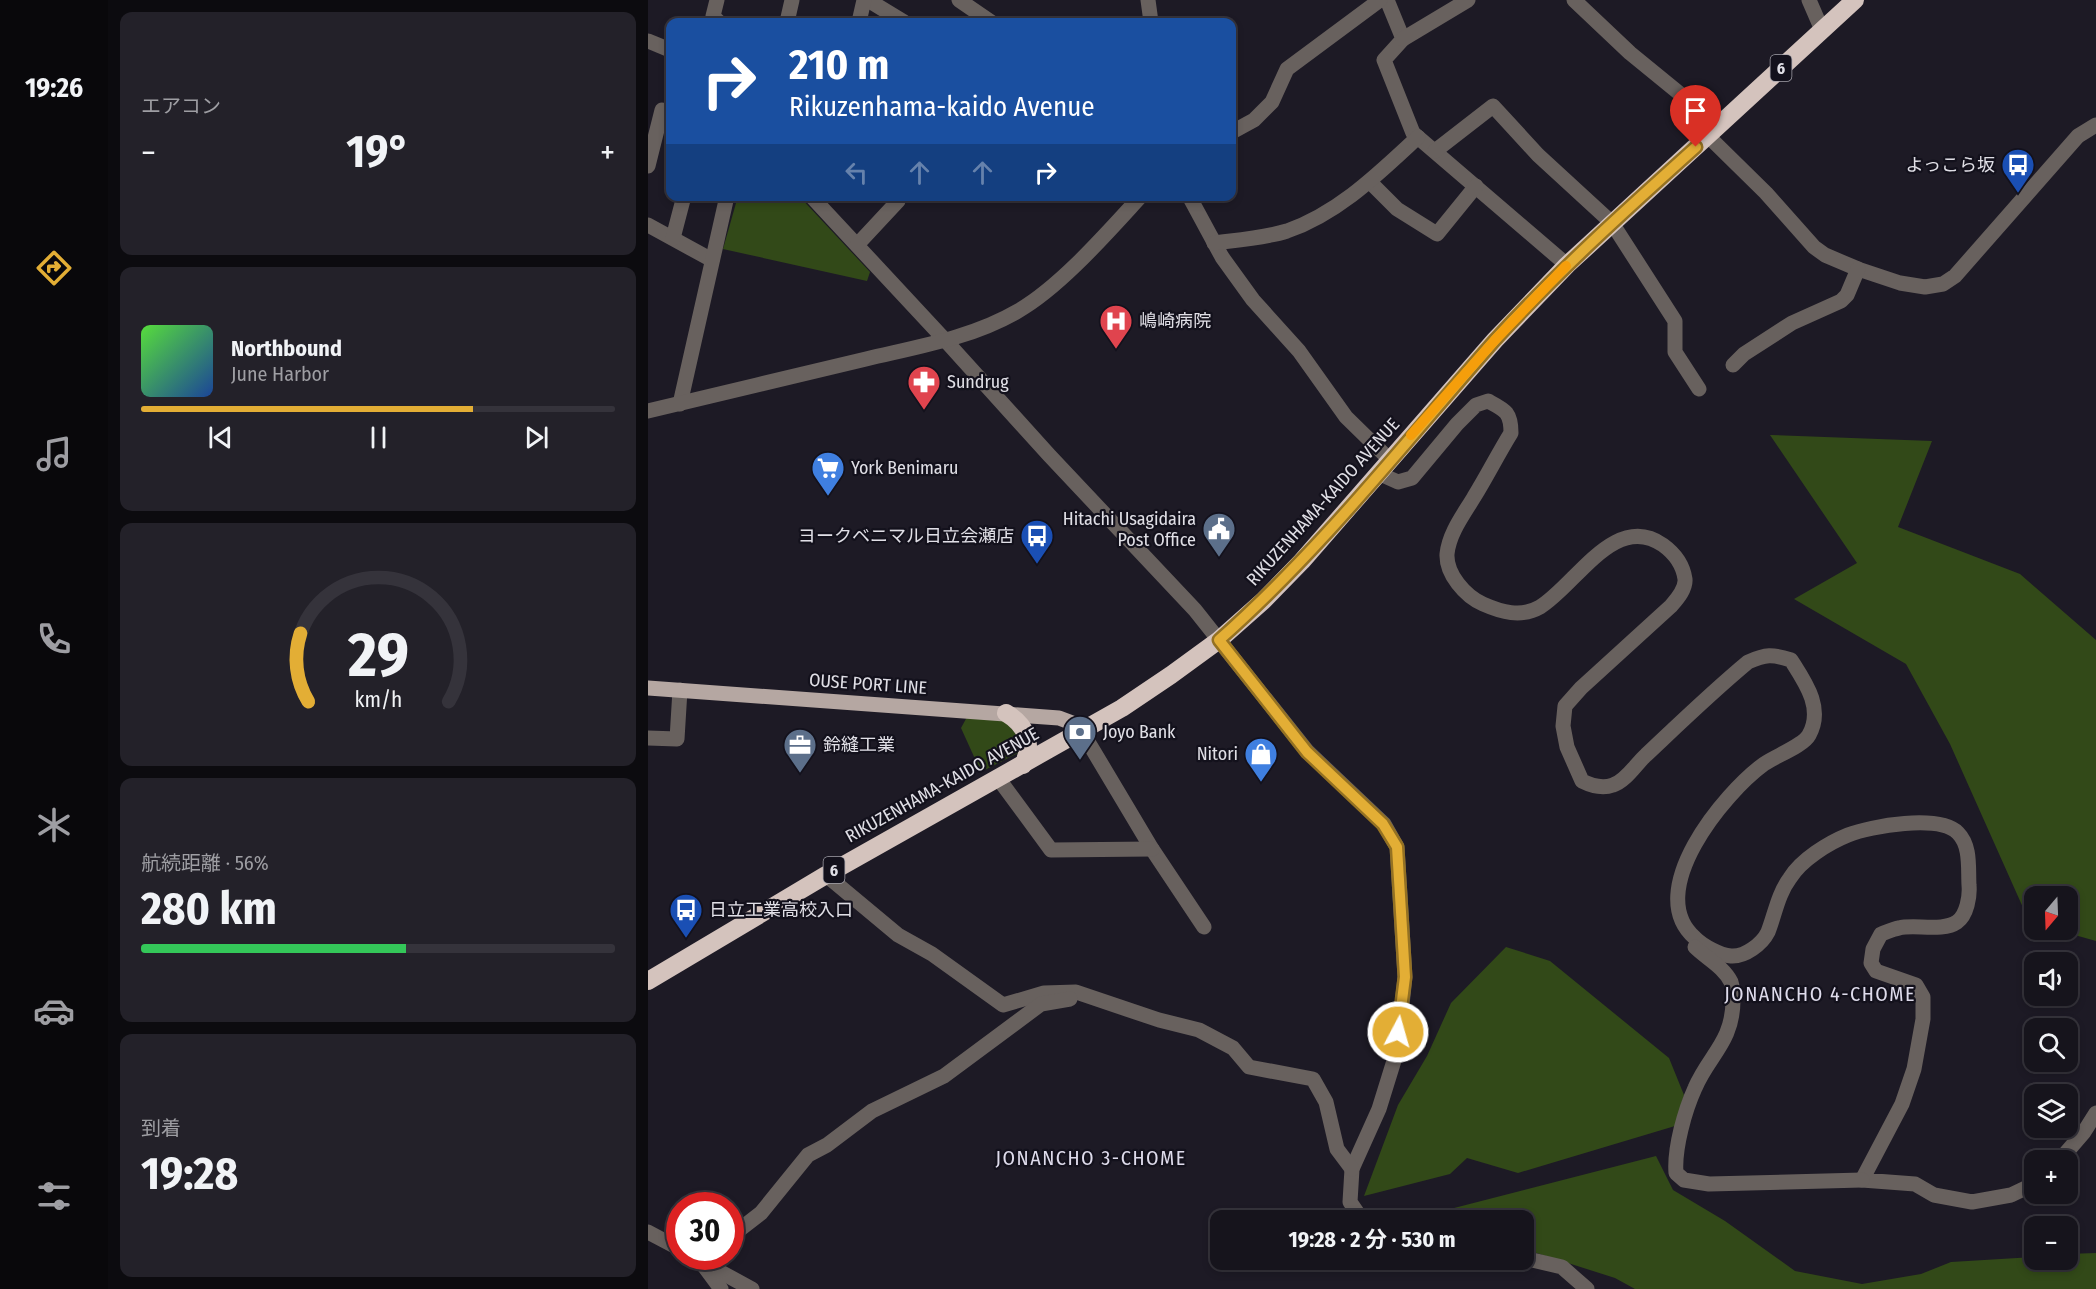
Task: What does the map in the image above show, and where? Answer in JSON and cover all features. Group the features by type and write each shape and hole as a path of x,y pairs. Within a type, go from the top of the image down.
{"highway":[{"name":"RIKUZENHAMA-KAIDO AVENUE","path":"648,981 826,875 1122,708 1219,640 1263,601 1302,561 1495,340 1568,265 1855,0"},
{"path":"1006,713 1023,727 1028,737 1027,756 1023,765"}],"main road":[{"name":"OUSE PORT LINE","path":"648,688 1059,718 1076,724 1081,730"}],"street":[{"path":"714,18 712,16 717,0"},
{"path":"788,18 792,0"},
{"path":"860,18 866,0 897,18"},
{"path":"959,0 985,18"},
{"path":"1148,0 1150,18"},
{"path":"1236,130 1254,120 1272,102 1287,69 1380,0"},
{"path":"1387,0 1403,39"},
{"path":"1468,0 1403,39 1384,60 1413,133 1568,265"},
{"path":"1574,0 1679,93 1702,119 1707,136 1766,193 1814,248 1858,269 1900,283 1925,287 1943,284 1955,276 2078,136 2096,125"},
{"path":"1809,0 1822,30"},
{"path":"648,41 666,48"},
{"path":"1435,151 1493,106 1538,155 1612,224 1675,321 1675,352 1699,389"},
{"path":"648,166 662,110 666,114"},
{"path":"1214,243 1285,231 1314,220 1370,182 1419,137"},
{"path":"1370,182 1397,209 1437,234 1476,186"},
{"path":"673,238 683,201"},
{"path":"680,404 726,201"},
{"path":"816,201 1195,610 1307,752 1383,824 1397,847 1405,977 1396,1051 1379,1109 1352,1169 1350,1202 1355,1210"},
{"path":"857,245 898,201"},
{"path":"648,411 945,340 995,323 1037,298 1069,270 1137,201"},
{"path":"1192,201 1214,243 1252,300 1299,351 1346,417 1398,482 1412,478 1476,405 1488,401 1505,410 1510,420 1510,433 1452,536 1447,555 1451,572 1460,586 1475,601 1505,612 1522,613 1540,606 1598,555 1616,542 1632,535 1646,537 1660,543 1671,551 1680,564 1685,581 1681,593 1671,606 1581,688 1565,706 1563,726 1567,747 1582,782 1602,787 1614,785 1748,662 1764,655 1791,660 1810,689 1814,705 1814,720 1808,736 1764,764 1737,786 1714,813 1694,845 1686,863 1676,918 1682,934 1731,982 1733,1014 1727,1033 1695,1087 1675,1157 1676,1173 1684,1180 1709,1184 1862,1180 1915,1184 1934,1195 1972,1202 2011,1195 2024,1189"},
{"path":"648,225 712,260"},
{"path":"1733,365 1744,354 1792,323 1841,302 1847,295 1858,269"},
{"path":"648,738 677,739 680,690"},
{"path":"1081,730 1152,849 1204,927"},
{"path":"998,778 1051,850 1152,849"},
{"path":"1678,909 1682,921 1694,938 1712,949 1731,956 1746,953 1767,934 1776,905 1790,877 1816,852 1848,835 1889,824 1944,825 1958,832 1967,848 1969,890 1966,909 1957,922 1944,926 1899,928 1881,934 1873,949 1871,963 1876,971 1916,985 1923,997 1923,1018 1914,1069 1902,1104 1862,1180"},
{"path":"826,875 897,935 932,954 1003,1005 1044,993 1076,992 1159,1020 1199,1030 1233,1048 1249,1067 1313,1079 1326,1102 1337,1149 1352,1169"},
{"path":"744,1226 761,1213 808,1155 827,1145 872,1111 944,1076 1041,1004 1087,996"},
{"path":"2068,1150 2096,1113"},
{"path":"650,1236 666,1243"},
{"path":"1534,1260 1562,1267 1587,1289"},
{"path":"708,1270 721,1289"},
{"path":"720,1270 752,1289"}],"green space":[{"path":"737,201 804,201 870,272 867,281 723,249"},
{"path":"1770,435 1932,441 1898,527 2020,574 2096,640 2096,941 2078,936 2078,886 2024,886 2024,910 1950,744 1906,664 1794,599 1857,563"},
{"path":"967,717 1005,720 1018,737 1018,753 981,772 961,728"},
{"path":"1506,947 1550,961 1669,1058 1684,1095 1675,1126 1518,1173 1467,1158 1450,1174 1364,1196 1398,1105 1427,1056 1451,1003"},
{"path":"1656,1156 1673,1190 1725,1221 1795,1271 1862,1284 1921,1274 1951,1262 2024,1258 2024,1270 2078,1270 2078,1254 2096,1253 2096,1289 1635,1289 1615,1278 1534,1252 1534,1210 1446,1210"}],"slow traffic":[{"path":"1411,435 1495,340 1566,266"}],"place":[{"name":"よっこら坂","path":"2018,194"},
{"name":"嶋崎病院","path":"1116,350"},
{"name":"Sundrug","path":"924,411"},
{"name":"York Benimaru","path":"828,497"},
{"name":"Hitachi Usagidaira Post Office","path":"1219,558"},
{"name":"ヨークベニマル日立会瀬店","path":"1037,565"},
{"name":"Joyo Bank","path":"1080,761"},
{"name":"鈴縫工業","path":"800,774"},
{"name":"Nitori","path":"1261,783"},
{"name":"日立工業高校入口","path":"686,939"}],"district":[{"name":"JONANCHO 4-CHOME","path":"1820,994"},
{"name":"JONANCHO 3-CHOME","path":"1091,1158"}],"route":[{"path":"1398,1032 1405,977 1397,847 1383,824 1307,752 1219,640 1263,601 1302,561 1528,305 1582,251 1696,147"}]}
